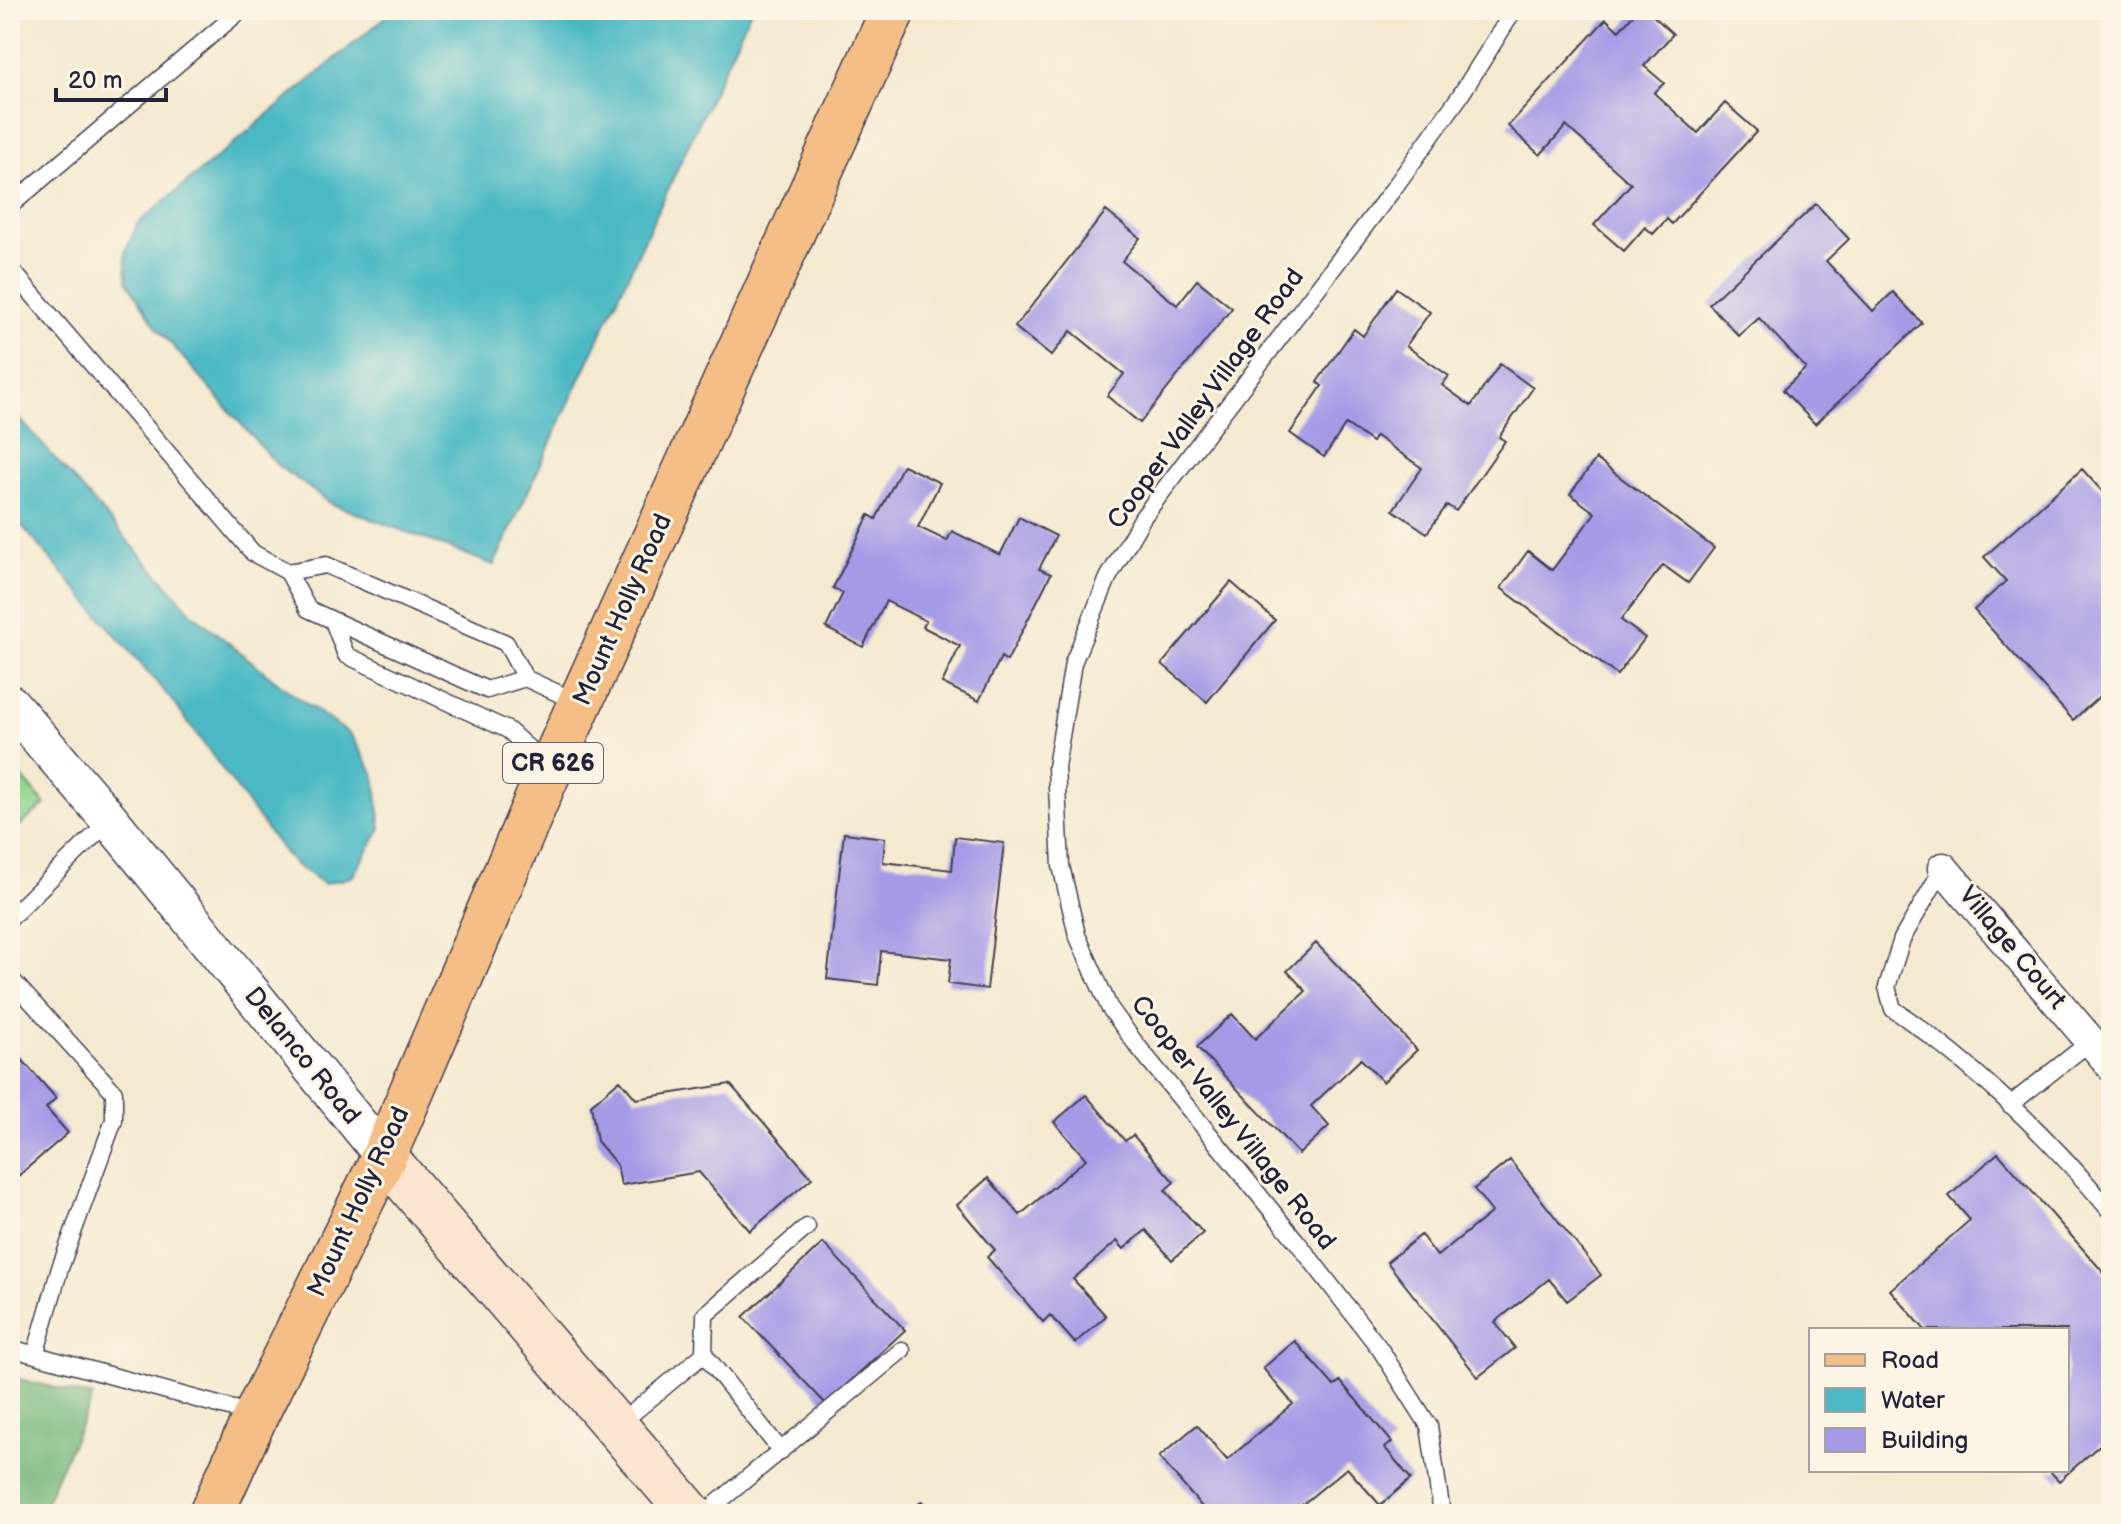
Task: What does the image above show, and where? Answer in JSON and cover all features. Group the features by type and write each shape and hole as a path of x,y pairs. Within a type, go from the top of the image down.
{"main road":[{"name":"Mount Holly Road","path":"211,1514 256,1415 384,1156 543,785 893,10"},
{"name":"Delanco Road","path":"384,1156 691,1514"}],"street":[{"name":"Delanco Road","path":"10,704 110,820 384,1156"},
{"name":"Village Court","path":"1943,868 2111,1065"}],"lane":[{"path":"10,206 241,10"},
{"name":"Cooper Valley Village Road","path":"1442,1514 1429,1426 1380,1349 1109,1007 1077,935 1061,866 1056,767 1073,663 1108,578 1143,517 1400,180 1460,96 1514,10"},
{"path":"10,268 253,553 288,572 308,609 487,690 525,678"},
{"path":"288,572 326,565 506,643 525,678 580,703"},
{"path":"333,621 346,655 508,730 528,748 543,785"},
{"path":"10,918 110,820"},
{"path":"1943,868 1902,939 1887,987 1893,1009 1975,1072 2111,1212"},
{"path":"10,978 114,1092 114,1120 60,1268 35,1355"},
{"path":"2010,1105 2091,1041"},
{"path":"781,1451 704,1354 705,1315 807,1227"},
{"path":"10,1348 256,1415"},
{"path":"704,1514 902,1350"},
{"path":"616,1427 704,1354"}],"green space":[{"path":"10,763 45,804 10,834"},
{"path":"10,1377 93,1397 40,1514 10,1514"}],"water":[{"path":"394,10 751,10 494,565 332,504 277,465 157,328 127,282 125,253 137,224"},
{"path":"10,408 194,615 287,690 351,735 375,776 381,829 352,877 324,884 294,864 171,699 10,512"}],"building":[{"path":"1637,10 1647,10 1673,34 1644,66 1664,83 1654,93 1698,133 1725,103 1757,131 1672,224 1667,219 1653,234 1645,227 1624,251 1594,225 1631,184 1566,126 1540,155 1508,126 1606,19 1619,31"},
{"path":"1816,204 1849,239 1826,261 1873,311 1893,292 1922,323 1815,424 1783,390 1806,368 1759,318 1739,336 1709,304"},
{"path":"1106,211 1140,238 1122,261 1177,305 1197,280 1232,308 1140,423 1107,396 1124,374 1071,331 1051,356 1015,327"},
{"path":"1396,288 1430,312 1406,346 1449,376 1442,385 1471,406 1500,364 1533,388 1499,437 1505,441 1456,511 1447,505 1427,533 1393,510 1422,468 1376,436 1372,442 1346,424 1324,457 1290,433 1322,386 1317,382 1354,329 1363,336"},
{"path":"1596,459 1714,548 1688,583 1663,565 1621,620 1645,638 1617,675 1501,588 1528,551 1552,570 1595,513 1570,494"},
{"path":"903,465 940,483 918,527 947,541 952,531 1000,555 1019,517 1056,536 1039,569 1051,574 1007,661 1001,657 979,701 942,683 960,646 923,627 926,621 886,601 863,647 826,628 843,593 833,588 869,515 876,519"},
{"path":"2082,469 2111,501 2111,708 2100,696 2073,720 1974,610 2006,581 1984,557"},
{"path":"1231,582 1275,620 1207,702 1162,664"},
{"path":"844,833 885,838 883,862 952,870 955,837 1004,843 987,989 948,984 951,959 881,951 878,985 827,979"},
{"path":"1316,943 1417,1050 1383,1082 1361,1059 1311,1106 1329,1126 1299,1154 1197,1047 1232,1014 1255,1039 1306,991 1287,971"},
{"path":"10,1046 56,1098 46,1108 68,1133 10,1183"},
{"path":"620,1080 636,1099 730,1084 812,1178 750,1231 699,1172 621,1185 617,1165 597,1141 591,1105"},
{"path":"1086,1095 1125,1141 1133,1135 1174,1182 1165,1190 1203,1233 1172,1260 1146,1230 1124,1249 1117,1241 1073,1279 1106,1316 1075,1343 1050,1315 1043,1322 987,1257 995,1250 957,1205 988,1178 1020,1215 1086,1159 1054,1122"},
{"path":"1998,1153 2111,1281 2111,1435 2059,1481 2051,1472 2069,1472 2069,1328 1923,1328 1890,1290 1970,1220 1949,1196"},
{"path":"1510,1160 1601,1275 1567,1301 1549,1279 1495,1322 1515,1348 1478,1377 1387,1262 1421,1235 1437,1256 1492,1212 1474,1189"},
{"path":"823,1243 905,1330 826,1404 743,1317"},
{"path":"1295,1341 1334,1386 1340,1381 1392,1442 1385,1448 1411,1479 1380,1505 1347,1468 1303,1504 1308,1514 1208,1514 1159,1457 1197,1425 1227,1460 1293,1404 1263,1368"},
{"path":"922,1501 933,1514 907,1514"}]}
